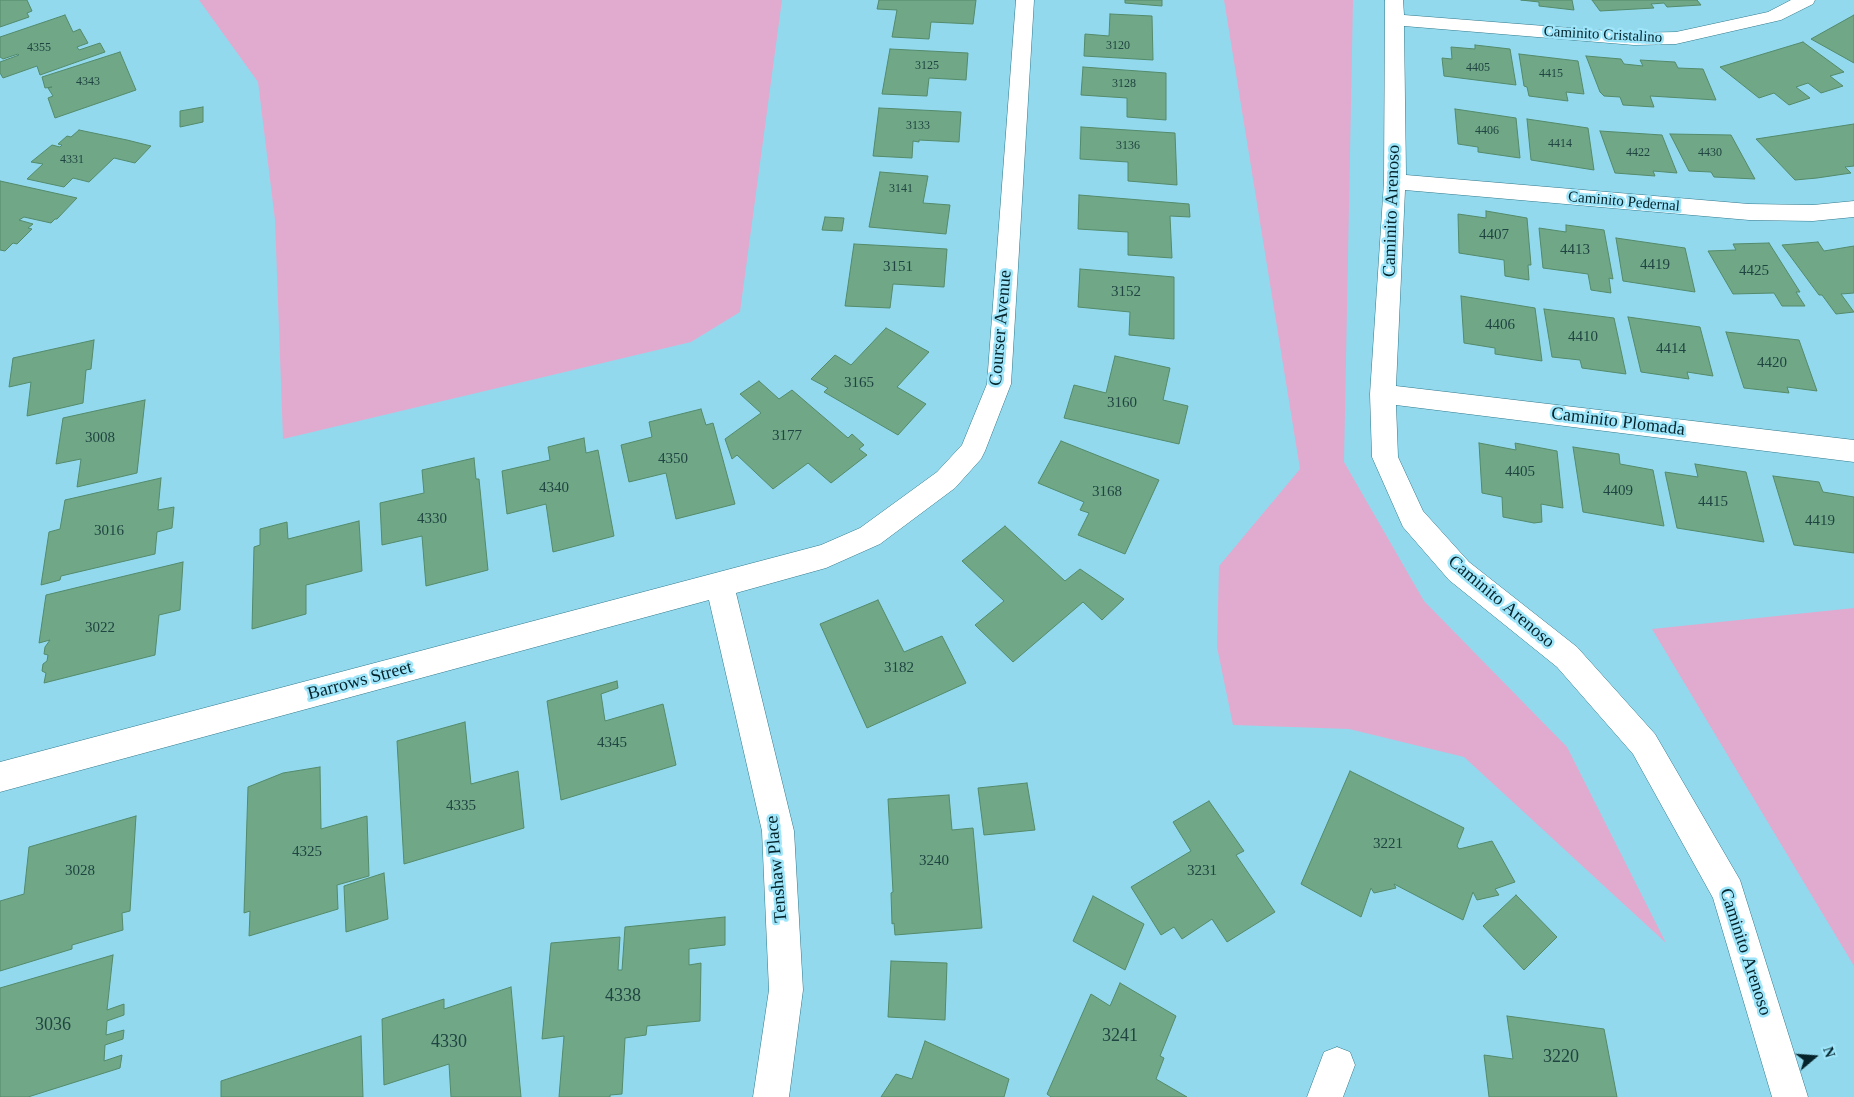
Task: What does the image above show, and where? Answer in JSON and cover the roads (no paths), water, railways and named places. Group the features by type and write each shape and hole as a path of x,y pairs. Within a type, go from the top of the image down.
{"street":[{"name":"Courser Avenue","path":"720,586 826,556 870,536 946,480 972,451 999,384 1025,0"},
{"name":"Caminito Cristalino","path":"1394,10 1634,39 1676,38 1774,16 1806,0"},
{"name":"Caminito Arenoso","path":"1394,10 1395,182 1383,394 1385,457 1413,519 1459,571 1567,657 1644,744 1728,892 1790,1097"},
{"name":"Caminito Pedernal","path":"1395,182 1749,212 1813,213 1854,209"},
{"name":"Caminito Plomada","path":"1383,394 1854,451"},
{"name":"Barrows Street","path":"0,777 720,586"},
{"name":"Tenshaw Place","path":"720,586 778,831 786,990 771,1097"}]}
